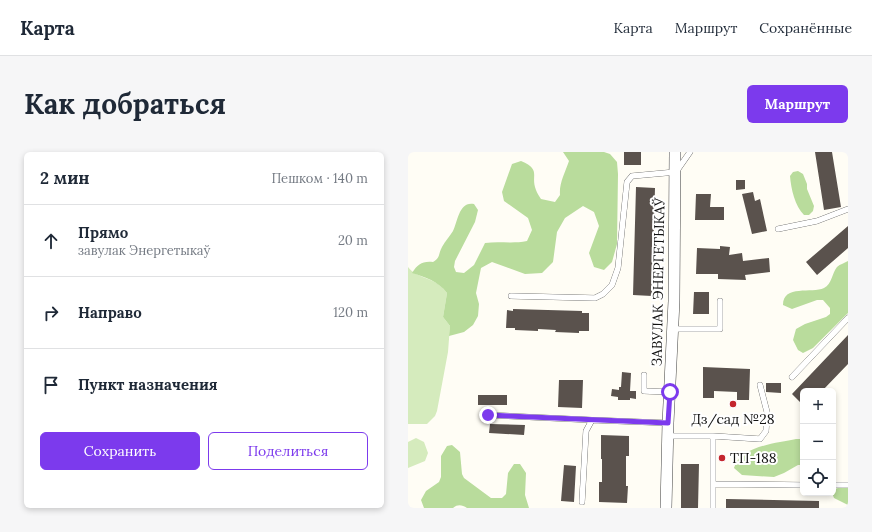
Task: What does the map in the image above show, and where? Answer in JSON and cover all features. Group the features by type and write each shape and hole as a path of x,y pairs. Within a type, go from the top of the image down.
{"street":[{"name":"ЗАВУЛАК ЭНЕРГЕТЫКАЎ","path":"666,508 668,423 673,329 676,172 675,152"}],"lane":[{"path":"511,296 595,298 602,294 612,285 618,268 627,182 632,176 676,172 690,152"},
{"path":"778,230 817,221 848,209"},
{"path":"673,329 720,328 720,301"},
{"path":"792,378 848,318"},
{"path":"644,375 644,391 670,392"},
{"path":"668,436 713,436 760,439 766,431 767,412 760,386"},
{"path":"488,415 668,423"},
{"path":"582,502 586,431 592,420"},
{"path":"713,436 713,508"},
{"path":"713,484 800,485"},
{"path":"836,485 848,485"}],"green space":[{"path":"563,152 604,152 610,154 617,162 617,244 612,262 604,270 594,267 589,253 599,226 594,212 583,206 565,218 557,232 553,262 542,273 525,274 492,262 481,268 476,293 479,304 478,316 473,325 464,332 449,336 450,326 443,317 447,293 435,282 412,273 416,267 421,264 433,262 437,259 443,245 453,231 462,209 469,204 474,204 478,210 475,222 455,261 454,267 456,272 464,273 474,265 485,243 527,241 532,230 528,218 504,201 502,192 512,164 521,161 531,167 534,173 534,185 541,199 555,202 560,195 561,182 569,161"},
{"path":"798,171 803,174 814,206 813,211 809,215 804,215 801,211 792,192 790,176 793,172"},
{"path":"848,261 848,313 813,348 803,353 798,350 793,340 796,329 805,324 826,317 830,314 830,308 823,300 817,300 792,309 783,305 784,298 793,292 819,290 824,288 829,284 835,269"},
{"path":"408,267 417,274 437,284 447,293 443,317 450,326 448,352 437,411 435,416 427,424 408,424"},
{"path":"416,438 424,442 428,453 425,461 408,468 408,442"},
{"path":"800,439 800,465 774,477 742,475 734,468 738,461 751,450 770,444"},
{"path":"452,445 460,452 462,474 464,478 491,498 502,498 506,494 508,473 514,464 520,464 526,473 525,495 529,508 467,508 460,505 453,508 424,508 421,500 426,491 439,482 441,477 441,456 447,446"},
{"path":"841,487 848,488 848,505 834,498 833,496 836,496 836,489"}],"building":[{"path":"624,152 641,152 641,165 624,165"},
{"path":"815,152 832,152 841,207 824,210"},
{"path":"736,180 745,180 745,189 736,190"},
{"path":"636,187 655,188 652,296 633,295"},
{"path":"753,192 755,201 760,199 767,231 752,234 742,194"},
{"path":"696,194 711,194 710,207 724,207 724,220 695,220"},
{"path":"848,226 848,248 817,275 806,262"},
{"path":"720,246 730,247 729,255 742,253 743,261 769,258 770,272 745,275 746,280 718,279 718,274 696,274 697,248 720,249"},
{"path":"694,292 709,292 709,314 693,314"},
{"path":"513,309 582,311 582,313 589,313 589,331 579,331 579,333 555,332 556,330 538,329 538,331 506,328 507,310 513,311"},
{"path":"848,335 848,364 825,388 800,388 800,402 792,394"},
{"path":"703,367 750,369 749,400 737,400 737,392 714,391 714,398 703,398"},
{"path":"622,372 631,373 630,391 636,391 636,399 630,398 630,400 618,400 618,397 611,396 612,389 619,390 619,387 621,387"},
{"path":"559,380 583,380 582,408 558,407"},
{"path":"766,383 781,383 781,393 766,392"},
{"path":"478,395 507,395 507,405 478,405"},
{"path":"490,424 525,425 524,435 489,433"},
{"path":"601,435 629,436 629,456 626,456 626,486 628,486 627,503 599,502 599,482 602,482"},
{"path":"681,464 699,464 698,508 681,508"},
{"path":"564,465 576,466 574,502 561,501"},
{"path":"726,499 819,501 819,508 726,508"}],"place":[{"name":"Дз/сад №28","path":"733,404"},
{"name":"ТП-188","path":"722,458"}],"route":[{"path":"488,415 668,423 670,392"}]}
